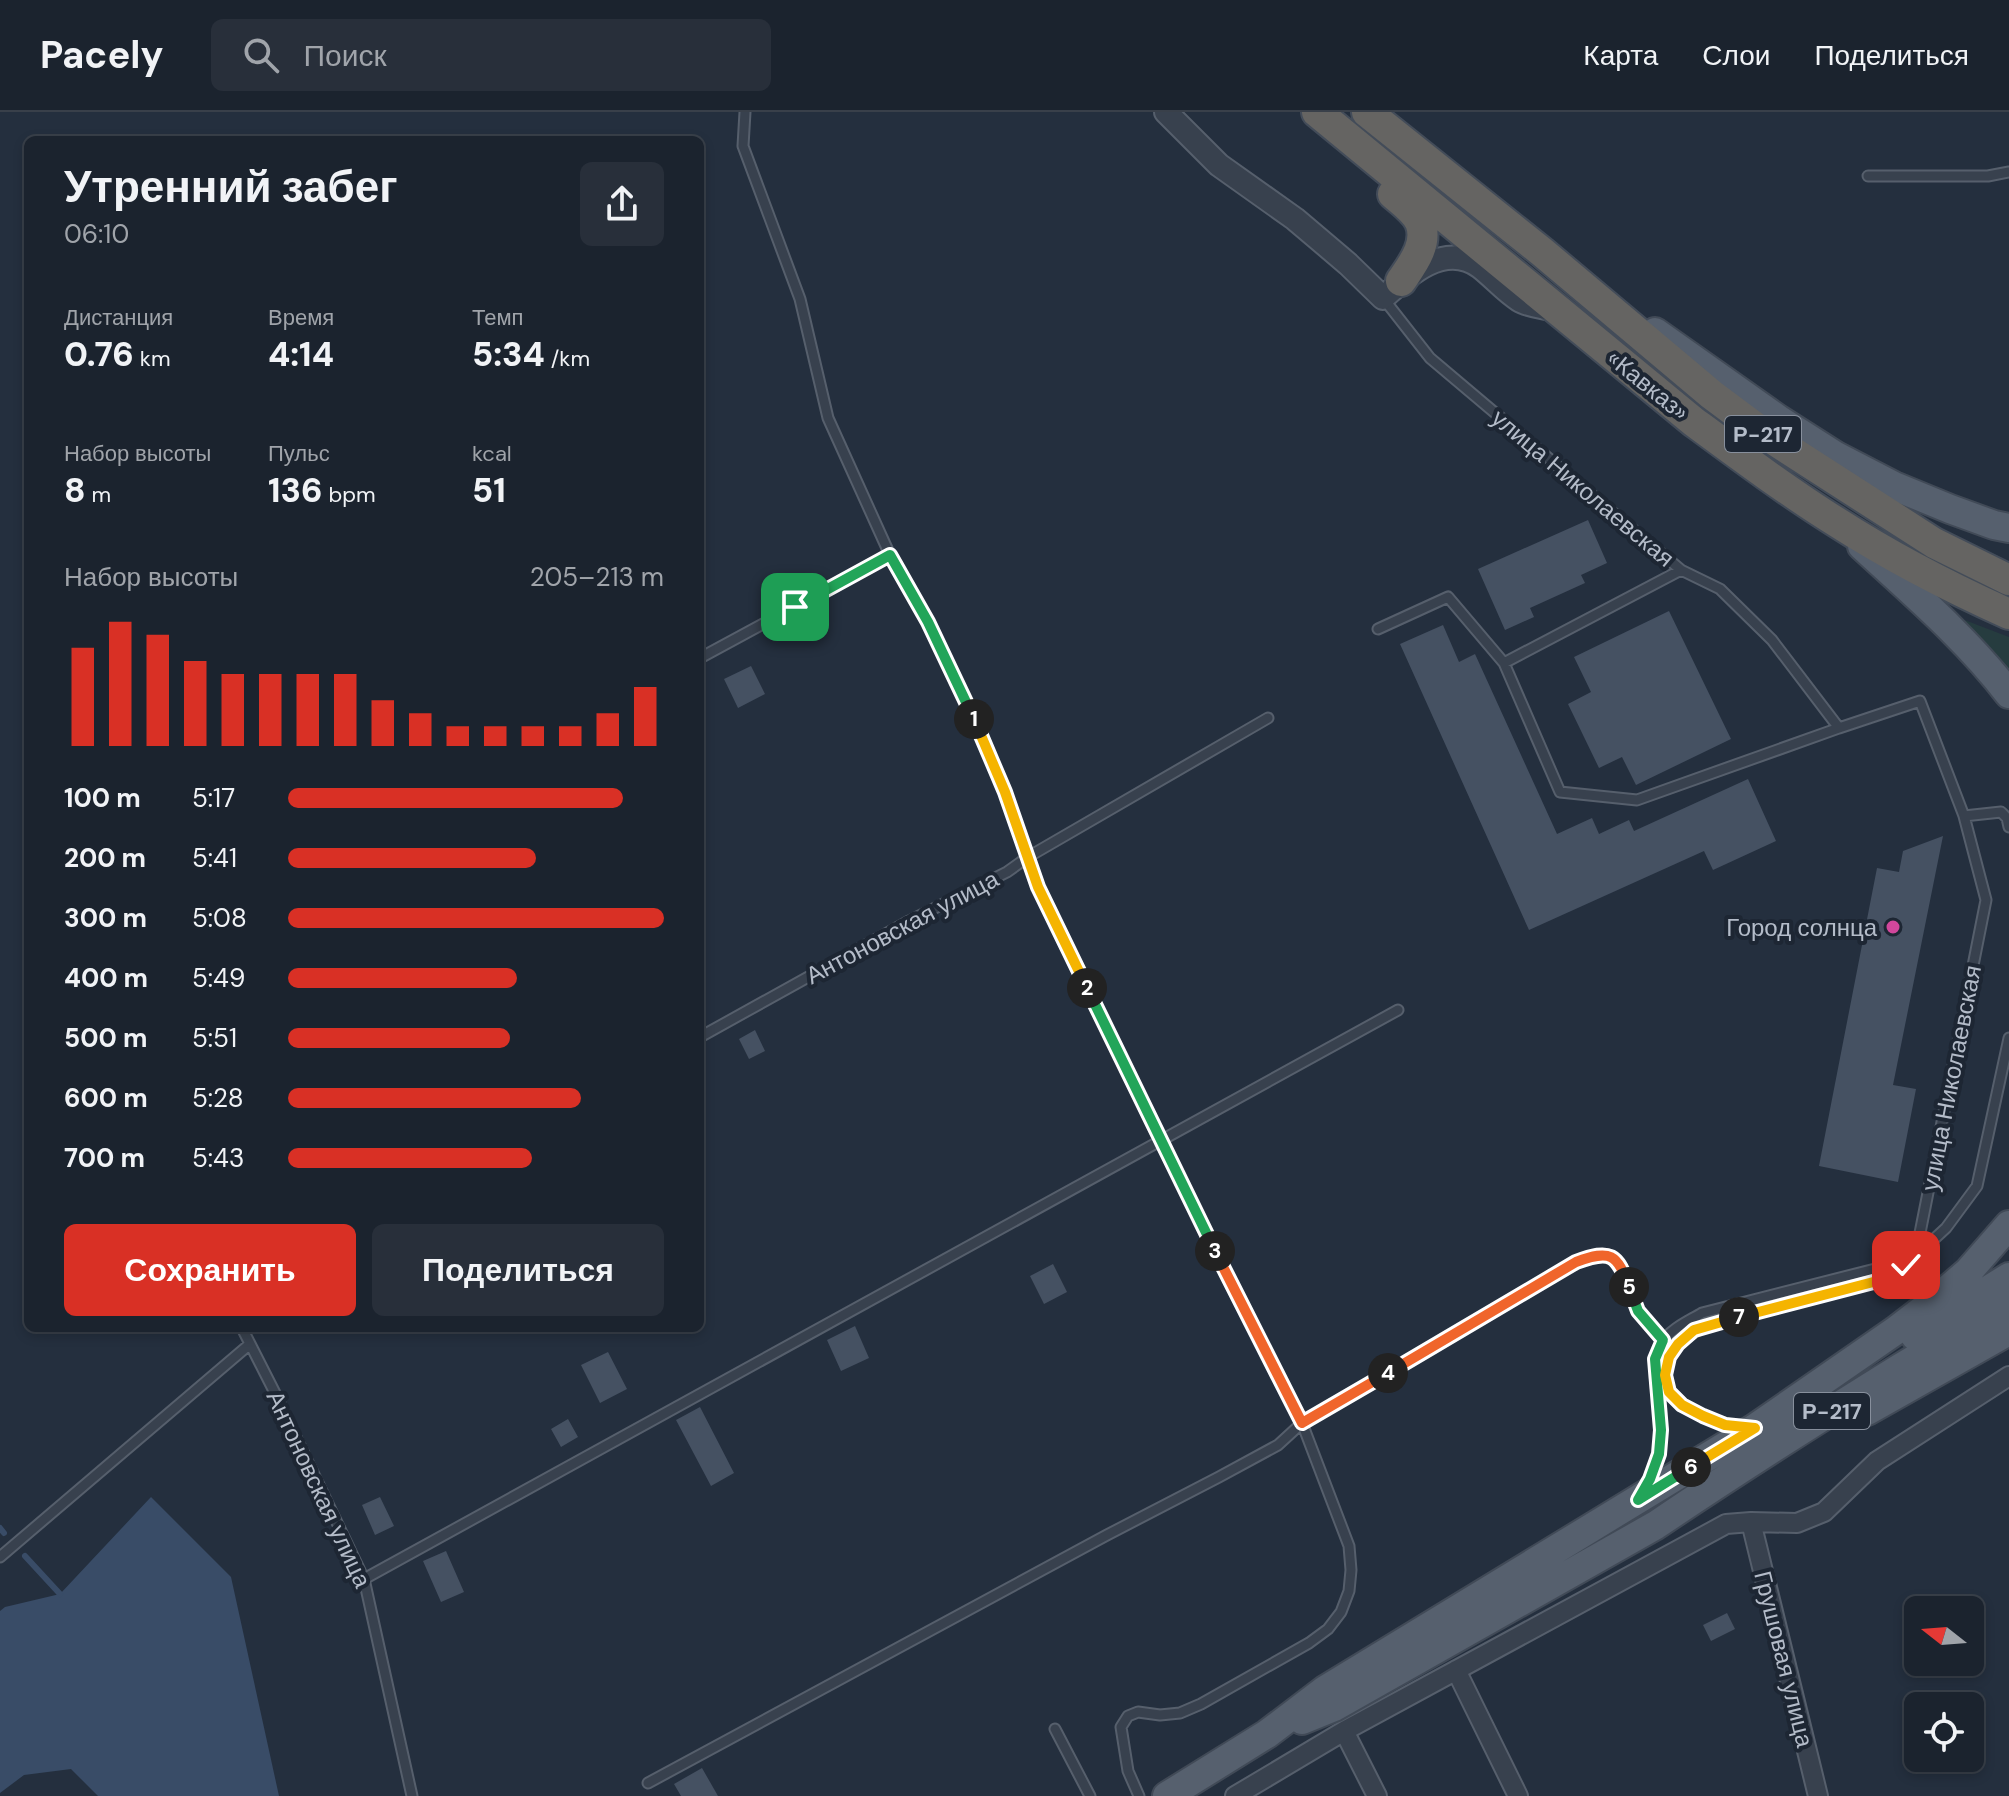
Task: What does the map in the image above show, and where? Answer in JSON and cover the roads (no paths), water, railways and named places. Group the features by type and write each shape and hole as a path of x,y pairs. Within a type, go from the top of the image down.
{"highway":[{"path":"1310,112 1316,125 1420,222 1422,239 1418,257 1392,290"},
{"name":"«Кавказ»","path":"1317,112 1694,422 1835,521 1926,574 2009,614"},
{"name":"«Кавказ»","path":"1367,112 1542,252 1712,395 1763,433 1934,543 2009,580"}],"main road":[{"path":"1542,252 1778,419 1836,456 1908,492 2009,528"},
{"path":"1835,521 1948,627 1990,669 2009,694"},
{"name":"Р-217","path":"1755,1428 1934,1301 1968,1272 2009,1225"},
{"name":"Р-217","path":"1755,1428 1828,1391 2009,1277"},
{"name":"Р-217","path":"1656,1525 2009,1300"},
{"name":"Р-217","path":"1656,1525 1714,1500 2009,1331"},
{"path":"1167,1796 1267,1734 1325,1690 1755,1428"},
{"path":"1267,1734 1334,1707 1656,1525"}],"street":[{"name":"улица Николаевская","path":"1166,112 1219,165 1295,219 1348,264 1392,290"},
{"path":"1392,290 1426,264 1440,258 1462,259 1478,265 1520,301 1557,310"},
{"path":"1235,1796 1344,1731 1726,1524 1797,1523 1824,1512 1877,1461 2009,1376"},
{"name":"Грушовая улица","path":"1751,1522 1818,1796"},
{"path":"1456,1670 1518,1796"},
{"path":"1344,1731 1377,1796"}],"lane":[{"path":"745,112 743,146 800,299 828,418 890,555 928,622 982,735 1038,887 1160,1141 1302,1423 1349,1546 1349,1591 1341,1612 1328,1629 1201,1704 1180,1713 1160,1715 1138,1712 1128,1716 1121,1727 1128,1771 1139,1796"},
{"path":"1868,176 1988,176 2009,172"},
{"name":"улица Николаевская","path":"1392,290 1430,358 1681,570 1720,589 1772,640 1839,728 1920,701 1964,816 1986,900 1919,1238 1883,1267 1702,1313 1663,1340"},
{"path":"704,656 890,555"},
{"path":"1504,663 1681,570"},
{"path":"1378,629 1448,597 1504,663 1560,792 1637,800 1839,728"},
{"name":"Антоновская улица","path":"704,1035 909,921 1007,872 1268,718"},
{"path":"1964,816 2001,812 2007,818 2009,827"},
{"path":"364,1579 1398,1010"},
{"name":"улица Николаевская","path":"1755,1428 1725,1425 1682,1405 1669,1392 1665,1375 1669,1357 1694,1330 1881,1280 1906,1265 1928,1245 1946,1228 1977,1186 2009,1038"},
{"path":"648,1783 1278,1445 1302,1423 1576,1262 1595,1255 1611,1256 1621,1265 1638,1311 1663,1340 1655,1359 1661,1430 1659,1454 1638,1500"},
{"name":"Антоновская улица","path":"244,1332 364,1579 412,1796"},
{"path":"0,1557 250,1344"},
{"path":"1055,1729 1090,1796"}],"water":[{"path":"151,1497 231,1577 279,1796 98,1796 71,1769 24,1775 0,1793 0,1611 5,1607 60,1594"}],"waterway":[{"path":"0,1528 4,1533"},
{"path":"25,1556 60,1594"}],"place":[{"name":"Город солнца","path":"1893,927"}]}
